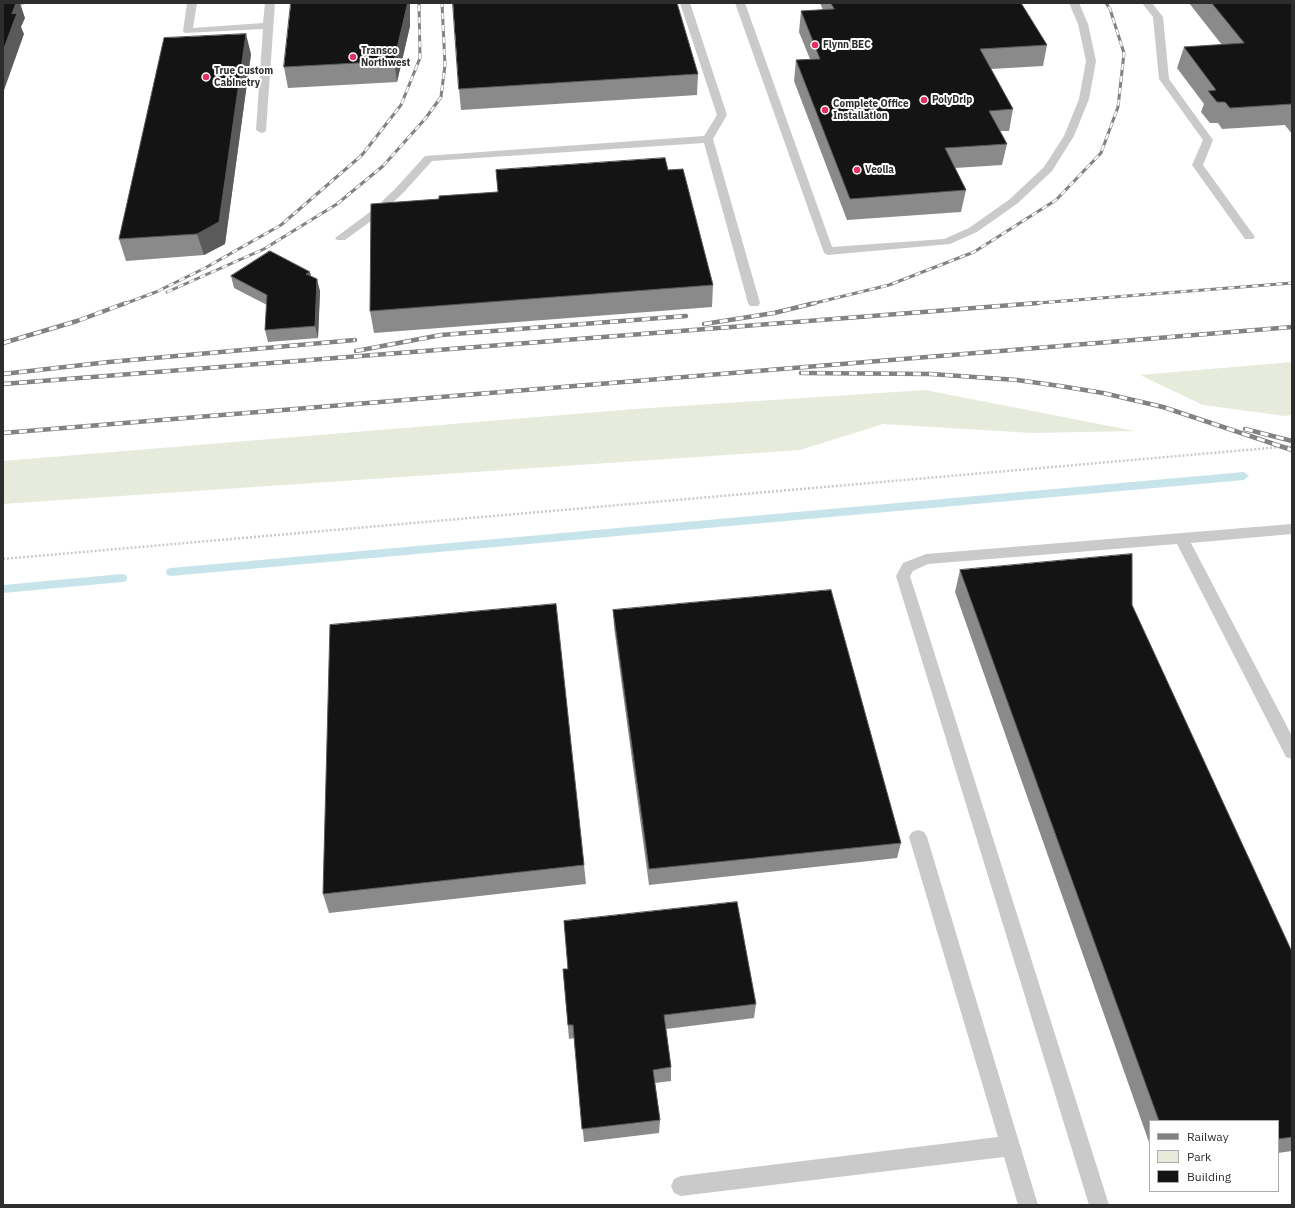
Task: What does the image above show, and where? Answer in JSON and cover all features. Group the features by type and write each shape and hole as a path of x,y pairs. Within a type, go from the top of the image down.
{"lane":[{"path":"3,7 12,7 22,3"},
{"path":"192,3 188,31 268,26"},
{"path":"261,130 270,3"},
{"path":"685,3 722,115 708,139 754,303"},
{"path":"740,3 828,251 946,242 974,230 1014,201 1048,168 1069,136 1084,99 1091,61 1082,24 1074,3"},
{"path":"1147,3 1158,17 1164,79 1208,140 1197,165 1249,237"},
{"path":"341,238 378,211 400,190 429,158 708,139"},
{"path":"1099,1205 903,576 908,567 926,559 1292,528"},
{"path":"1181,538 1292,752"},
{"path":"918,837 1028,1205"},
{"path":"681,1186 1010,1146"}],"path":[{"path":"3,559 1292,446"}],"green space":[{"path":"1292,362 1292,415 1285,416 1203,405 1140,375"},
{"path":"925,390 1135,431 1032,433 883,424 800,450 3,504 3,461 635,409"}],"building":[{"path":"3,3 16,3 12,14 17,13 3,51"},
{"path":"291,3 407,3 394,61 284,67"},
{"path":"453,3 677,3 698,74 459,89"},
{"path":"831,3 1021,3 1047,45 980,49 1013,109 989,111 1007,144 945,148 966,190 850,199 796,60 820,59 801,11 834,9"},
{"path":"1212,3 1292,3 1292,104 1230,108 1225,102 1217,102 1208,91 1216,90 1184,47 1244,43"},
{"path":"246,34 219,222 197,234 119,239 164,38"},
{"path":"665,158 668,170 683,169 713,285 370,311 371,204 439,199 439,196 498,192 496,170"},
{"path":"270,251 310,272 306,274 317,279 315,326 265,330 267,295 231,276"},
{"path":"1132,554 1132,605 1292,952 1292,1137 1279,1139 1279,1120 1159,1120 960,570"},
{"path":"831,590 901,843 649,869 613,610"},
{"path":"556,604 584,865 323,894 330,625"},
{"path":"737,902 756,1004 664,1015 671,1067 653,1070 660,1120 582,1129 573,1025 568,1025 563,969 568,969 564,921"}],"waterway":[{"path":"171,572 1244,476"},
{"path":"3,589 122,578"}],"railway":[{"path":"124,304 156,292 205,268 281,225 362,155 401,105 420,58 419,3"},
{"path":"167,292 264,249 337,204 383,166 425,119 441,97 445,65 442,3"},
{"path":"811,304 889,285 974,252 1056,200 1101,153 1118,107 1124,53 1110,9 1106,3"},
{"path":"1025,304 1292,283"},
{"path":"3,343 77,321 126,303"},
{"path":"704,324 774,313 815,303"},
{"path":"3,384 1038,303"},
{"path":"356,351 441,335 686,316"},
{"path":"3,433 1292,327"},
{"path":"3,374 109,362 355,340"},
{"path":"801,373 931,374 1017,380 1060,386 1103,393 1163,407 1292,450"},
{"path":"1245,429 1292,441"}],"place":[{"name":"Flynn BEC","path":"815,45"},
{"name":"Transco Northwest","path":"353,57"},
{"name":"True Custom Cabinetry","path":"206,77"},
{"name":"PolyDrip","path":"924,100"},
{"name":"Complete Office Installation","path":"825,110"},
{"name":"Veolia","path":"857,170"}]}
